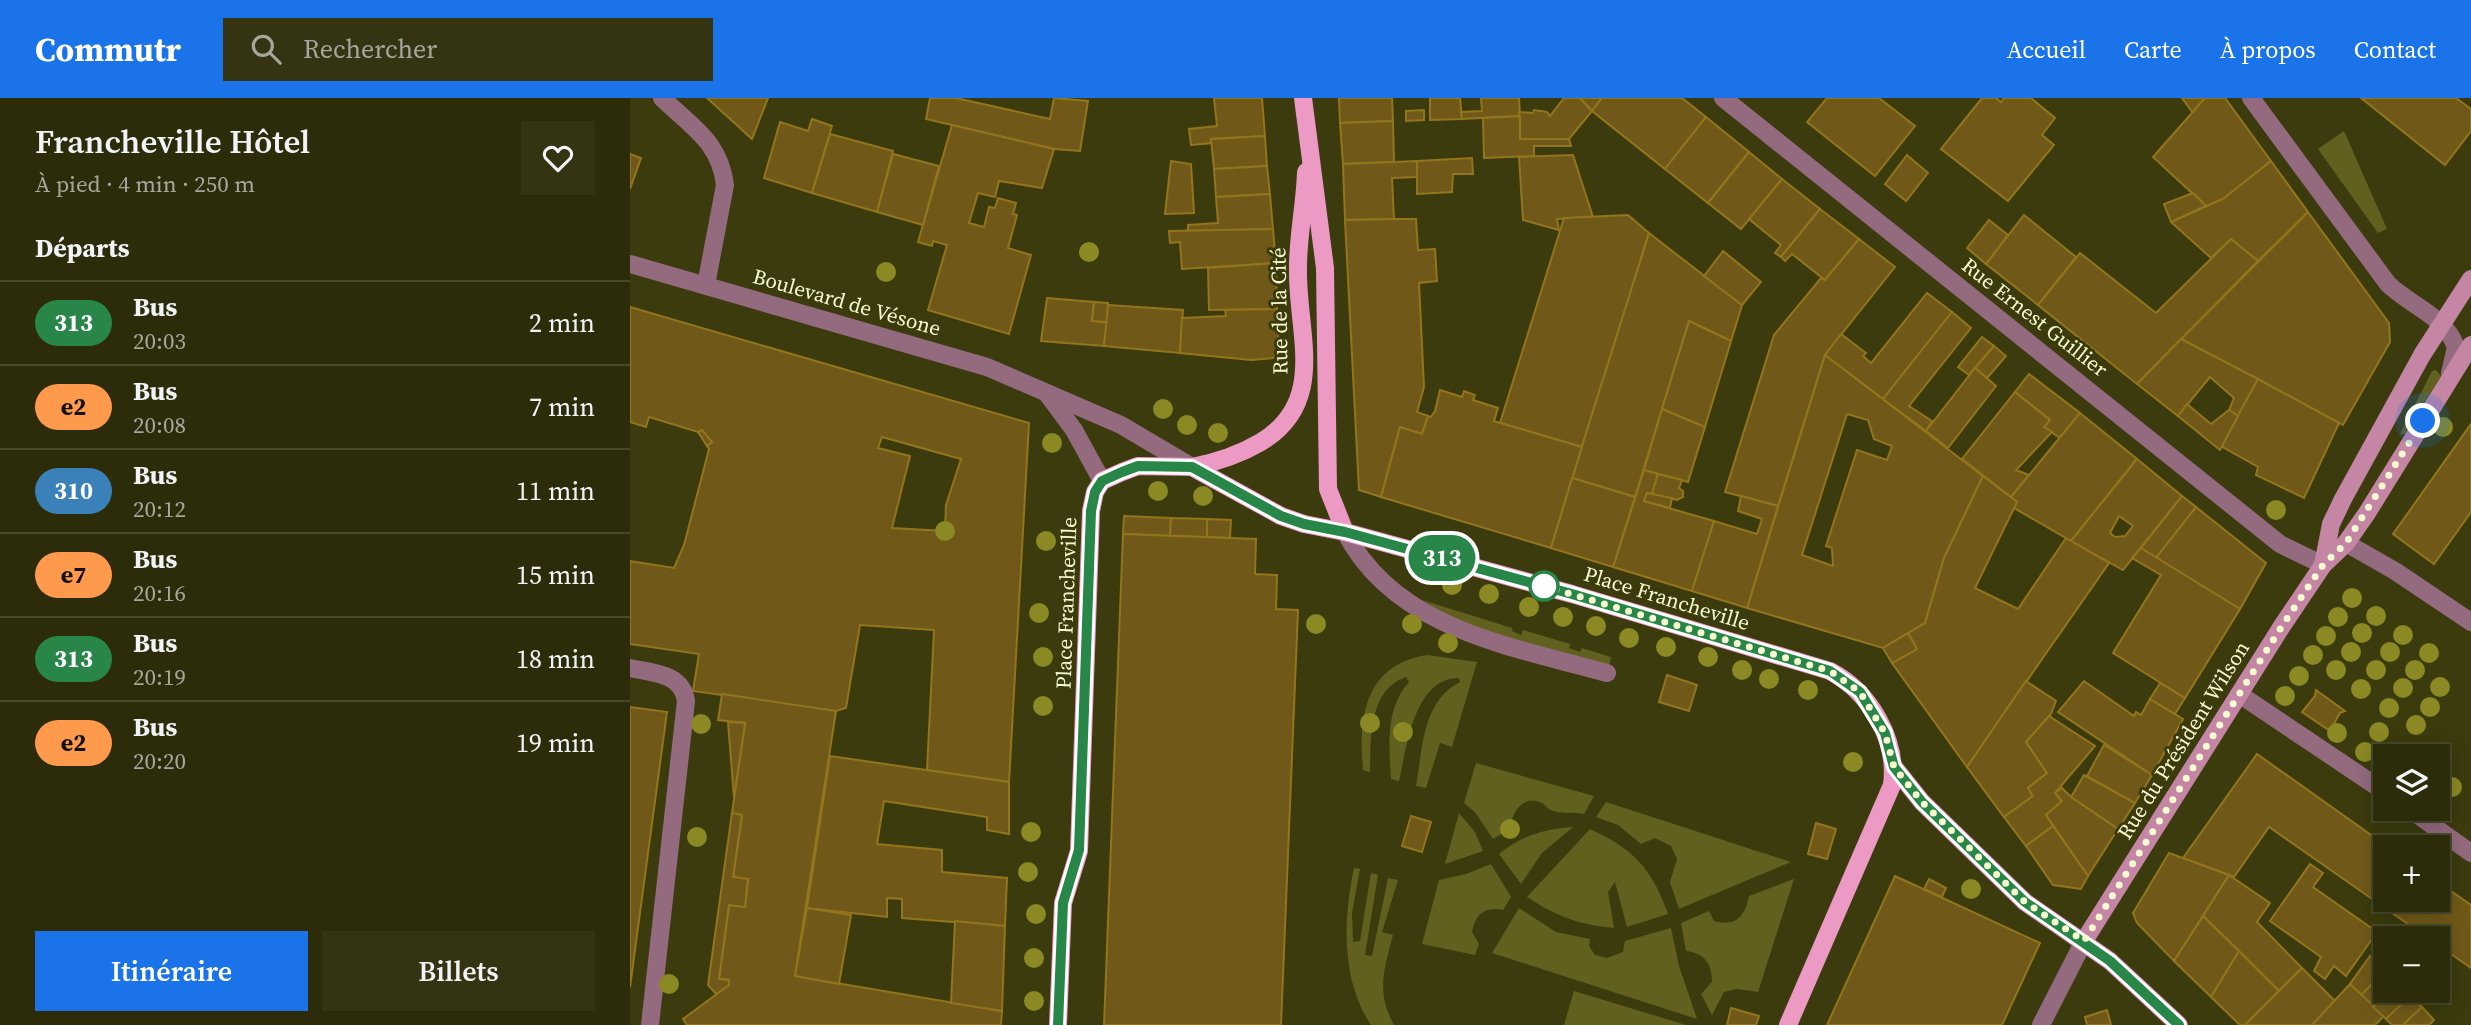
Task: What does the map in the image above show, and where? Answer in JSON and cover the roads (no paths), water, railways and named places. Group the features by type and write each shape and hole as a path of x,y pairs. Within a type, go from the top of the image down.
{"main road":[{"path":"1303,98 1325,268 1328,335 1327,478 1333,508 1345,532"},
{"name":"Rue de la Cité","path":"1192,467 1242,454 1276,433 1293,414 1301,395 1304,368 1298,268 1307,130"},
{"name":"Rue du Président Wilson","path":"2323,565 2331,524 2343,499 2442,323 2471,279"},
{"name":"Rue du Président Wilson","path":"2084,941 2239,694 2323,565 2346,543 2471,345"},
{"name":"Place Francheville","path":"1058,1025 1063,903 1079,850 1091,511 1095,492 1102,481 1138,466 1192,467 1281,516 1572,594 1830,671 1860,692 1885,733 1894,767 1922,802 2025,902 2084,941 2140,987 2179,1025"},
{"name":"Place Francheville","path":"1788,1025 1888,794 1894,767"}],"street":[{"path":"662,98 708,142 718,154 723,169 724,185 706,285"},
{"name":"Rue Ernest Guillier","path":"1723,98 2280,544 2323,565"},
{"path":"2251,98 2388,284 2401,297 2442,323"},
{"name":"Boulevard de Vésone","path":"630,264 987,367 1121,425 1192,467"},
{"name":"Rue du Président Wilson","path":"2442,323 2456,347 2448,380"},
{"path":"1048,395 1074,430 1102,481"},
{"path":"1345,532 1357,557 1383,586 1424,614 1503,643 1607,673"},
{"path":"2346,543 2395,571 2471,622"},
{"path":"630,668 678,682 684,689 685,701 650,1025"},
{"path":"2239,694 2373,784"},
{"path":"2426,821 2471,853"},
{"path":"2041,1025 2084,941"}]}
